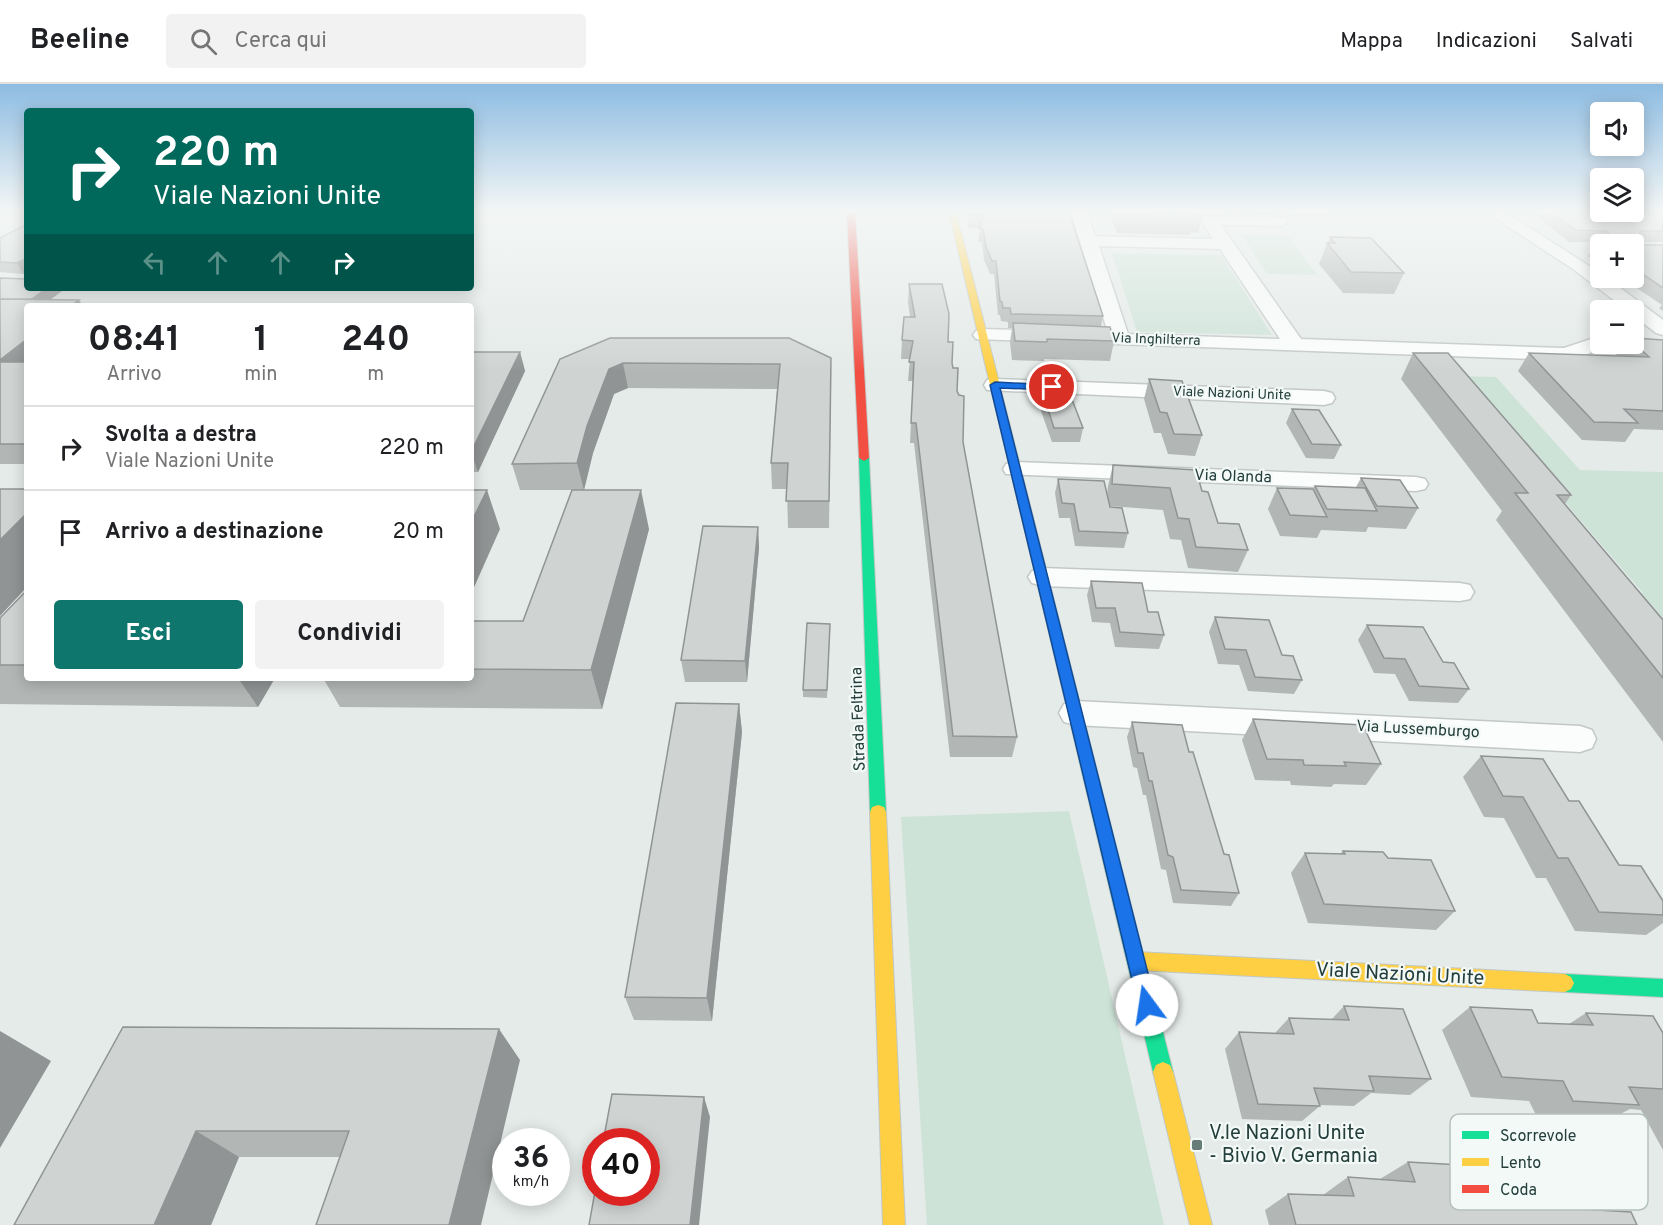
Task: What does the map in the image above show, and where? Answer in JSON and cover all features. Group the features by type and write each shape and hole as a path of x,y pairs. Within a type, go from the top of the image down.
{"street":[{"name":"Strada Feltrina","path":"854,265 867,507 894,1225"},
{"path":"965,265 1201,1225"},
{"path":"1095,265 1117,339"},
{"path":"1240,265 1294,344"},
{"path":"1574,265 1660,338"},
{"name":"Via Inghilterra","path":"982,335 1574,353 1583,351 1590,346"},
{"path":"1428,349 1448,375"},
{"name":"Viale Nazioni Unite","path":"995,385 1324,398"},
{"name":"Via Olanda","path":"1015,469 1416,484"},
{"path":"1042,577 1460,592"},
{"name":"Via Lussemburgo","path":"1075,713 1580,738"},
{"name":"Viale Nazioni Unite","path":"1136,961 1663,988"}],"green space":[{"path":"1116,265 1228,265 1272,335 1137,332"},
{"path":"1261,265 1310,265 1317,275 1267,274"},
{"path":"1456,376 1496,377 1580,470 1663,472 1663,639 1625,593 1643,593"},
{"path":"1069,811 1164,1225 927,1225 901,817"}],"building":[{"path":"996,265 1086,265 1103,316 1011,314 1010,308 1003,308 1000,301"},
{"path":"1345,265 1397,265 1404,273 1351,272"},
{"path":"1644,265 1663,265 1663,288 1644,275"},
{"path":"0,278 24,279 24,291 43,291 32,299 0,299"},
{"path":"909,284 942,284 949,314 948,342 953,342 952,363 953,368 958,368 957,391 959,395 964,396 963,442 1017,737 953,736 916,423 911,423 914,362 909,362 913,341 902,340 904,317 915,317"},
{"path":"0,299 79,300 74,303 24,303 24,341 0,360"},
{"path":"1013,323 1110,327 1114,341 1047,339 1047,342 1015,341"},
{"path":"610,338 789,338 831,358 829,501 786,501 788,463 771,463 780,364 623,363 609,369 587,426 577,463 512,464 560,359"},
{"path":"1644,339 1663,340 1663,411 1624,409 1638,423 1594,422 1529,353 1649,357 1644,352"},
{"path":"474,352 520,352 474,446"},
{"path":"1413,353 1448,353 1571,495 1557,495 1663,620 1663,678 1515,493 1528,493"},
{"path":"0,362 24,362 24,444 0,444"},
{"path":"1149,379 1182,381 1202,435 1174,434 1167,413 1160,412"},
{"path":"1044,397 1071,397 1083,428 1054,428"},
{"path":"1292,409 1319,410 1341,445 1312,444"},
{"path":"1113,465 1196,470 1202,491 1208,492 1218,523 1239,524 1248,550 1196,547 1189,519 1178,518 1170,488 1112,484"},
{"path":"1361,478 1400,480 1418,508 1377,506"},
{"path":"1058,479 1104,481 1110,507 1122,508 1128,533 1079,531 1074,504 1062,503"},
{"path":"1315,486 1365,488 1377,511 1327,509"},
{"path":"1277,488 1313,489 1327,517 1290,515"},
{"path":"0,489 24,489 24,516 0,540"},
{"path":"474,490 487,490 474,517"},
{"path":"572,490 641,490 591,670 474,669 474,621 523,621"},
{"path":"703,526 758,527 745,661 681,660"},
{"path":"1091,581 1142,583 1148,612 1158,612 1164,635 1120,632 1115,608 1096,608"},
{"path":"24,593 24,665 0,665 0,618"},
{"path":"1215,617 1269,620 1282,655 1293,656 1302,680 1255,677 1246,650 1225,649"},
{"path":"807,623 830,624 827,690 803,690"},
{"path":"1367,625 1423,627 1443,662 1454,663 1469,689 1419,686 1405,659 1384,658"},
{"path":"676,703 739,704 707,998 625,997"},
{"path":"1253,719 1363,725 1381,764 1344,762 1346,766 1304,765 1303,760 1267,759"},
{"path":"1132,722 1182,725 1189,752 1193,752 1224,854 1229,855 1239,893 1181,890 1173,857 1168,855 1152,781 1149,781 1143,753 1138,753"},
{"path":"1481,756 1543,759 1569,801 1579,801 1619,865 1641,866 1663,901 1663,915 1599,912 1568,858 1558,858 1523,797 1503,796"},
{"path":"1343,851 1383,852 1388,858 1431,860 1455,911 1324,904 1305,853 1345,854"},
{"path":"1344,1006 1403,1009 1431,1079 1369,1076 1374,1091 1314,1088 1320,1106 1258,1104 1239,1032 1294,1034 1289,1018 1349,1020"},
{"path":"1470,1007 1532,1010 1538,1023 1593,1025 1586,1013 1653,1016 1663,1033 1663,1089 1629,1087 1639,1105 1573,1101 1563,1081 1502,1077"},
{"path":"123,1027 499,1029 449,1225 316,1225 349,1131 196,1131 154,1225 14,1225"},
{"path":"612,1094 704,1097 690,1225 589,1225 592,1206 660,1206 660,1128 606,1128"},
{"path":"1408,1162 1450,1164 1450,1210 1631,1212 1637,1225 1296,1225 1288,1194 1354,1196 1348,1177 1415,1182"}],"traffic: fast":[{"path":"864,458 878,812"},
{"path":"1039,565 1163,1072"},
{"path":"1565,983 1663,988"}],"traffic: slow":[{"path":"965,265 1039,565"},
{"path":"878,812 894,1225"},
{"path":"1136,961 1565,983"},
{"path":"1163,1072 1201,1225"}],"traffic: jam":[{"path":"854,265 864,458"}],"place":[{"name":"V.le Nazioni Unite - Bivio V. Germania","path":"1197,1145"}],"route":[{"path":"1052,387 995,385 1147,1005"}]}
